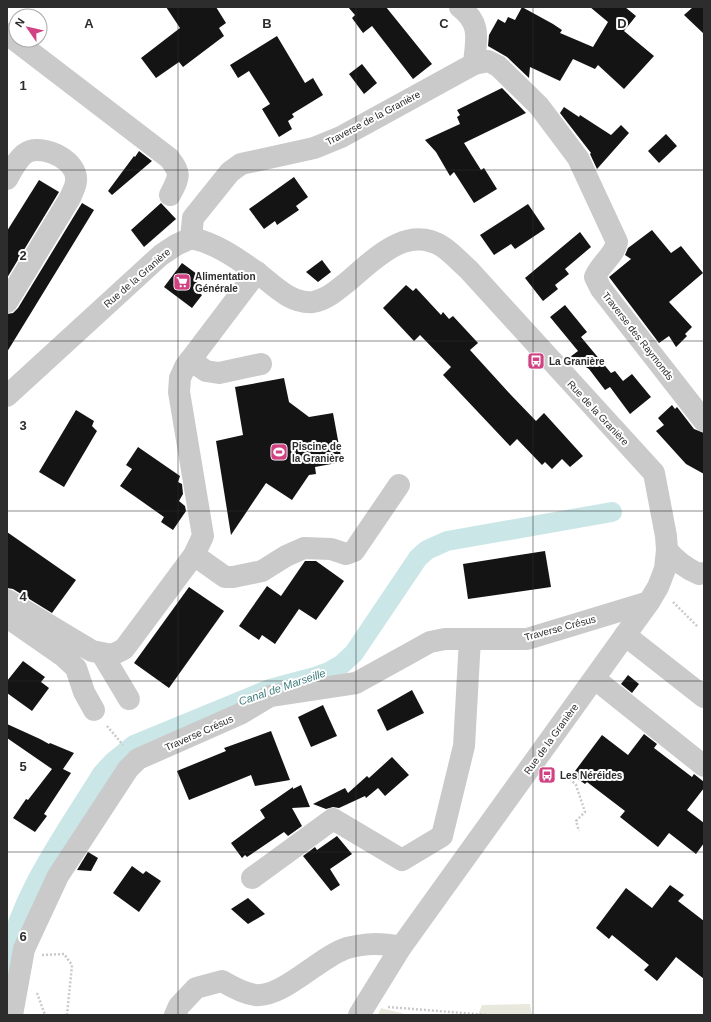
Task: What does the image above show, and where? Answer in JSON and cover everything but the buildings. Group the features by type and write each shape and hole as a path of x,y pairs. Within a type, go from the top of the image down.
{"street":[{"path":"460,7 470,15 474,21 476,29 474,64"},
{"path":"7,34 169,158 178,169 179,177 170,195"},
{"name":"Traverse des Raymonds","path":"474,64 488,61 498,66 539,106 578,158 617,242 616,250 599,268 595,277 601,289 704,421"},
{"name":"Traverse de la Granière","path":"191,238 193,218 230,172 241,164 314,148 340,137 474,64"},
{"path":"7,302 70,198 76,180 70,165 60,157 46,150 29,152 12,172"},
{"name":"Rue de la Granière","path":"8,397 161,254 191,238 215,245 257,272 288,295 299,300 311,302 323,300 332,294 388,248 403,241 418,238 430,241 442,247 468,269 654,473 667,550 665,569 658,587 649,602 401,947 363,1009"},
{"path":"7,600 92,651 112,655 124,649 194,555 203,536 179,392 180,378 190,360 257,272"},
{"path":"190,360 206,371 219,373 260,364"},
{"path":"194,555 225,577 233,577 262,571 286,556 304,548 331,550 346,554 354,551 399,485"},
{"path":"667,550 676,562 702,575"},
{"name":"Traverse Crésus","path":"12,1015 24,949 58,876 128,769 138,759 240,714 270,696 356,683 430,642 445,639 527,639 649,602"},
{"path":"7,617 63,656 76,668 84,692 94,710"},
{"path":"625,635 704,697"},
{"path":"252,878 333,819 402,860 442,836 464,746 470,639"},
{"path":"102,654 129,699"},
{"path":"594,679 704,766"},
{"path":"175,1015 179,1006 196,988 222,981 241,991 257,995 282,989 320,962 346,949 378,943 401,947"}],"path":[{"path":"673,602 698,628"},
{"path":"94,710 123,745"},
{"path":"566,776 576,785 585,812 576,822 579,831"},
{"path":"24,949 34,954 64,954 72,964 67,1015"},
{"path":"363,1009 399,1009 488,1015"}],"shaded area":[{"path":"530,1004 532,1015 478,1015 482,1005"},
{"path":"381,1008 409,1015 378,1015"}],"waterway":[{"name":"Canal de Marseille","path":"7,969 11,944 20,919 44,868 102,774 113,762 134,745 270,689 315,677 329,672 341,665 354,653 418,558 427,550 447,541 612,512"}],"place":[{"name":"Alimentation Générale","path":"182,282"},
{"name":"La Granière","path":"536,361"},
{"name":"Piscine de la Granière","path":"279,452"},
{"name":"Les Néréides","path":"547,775"}]}
